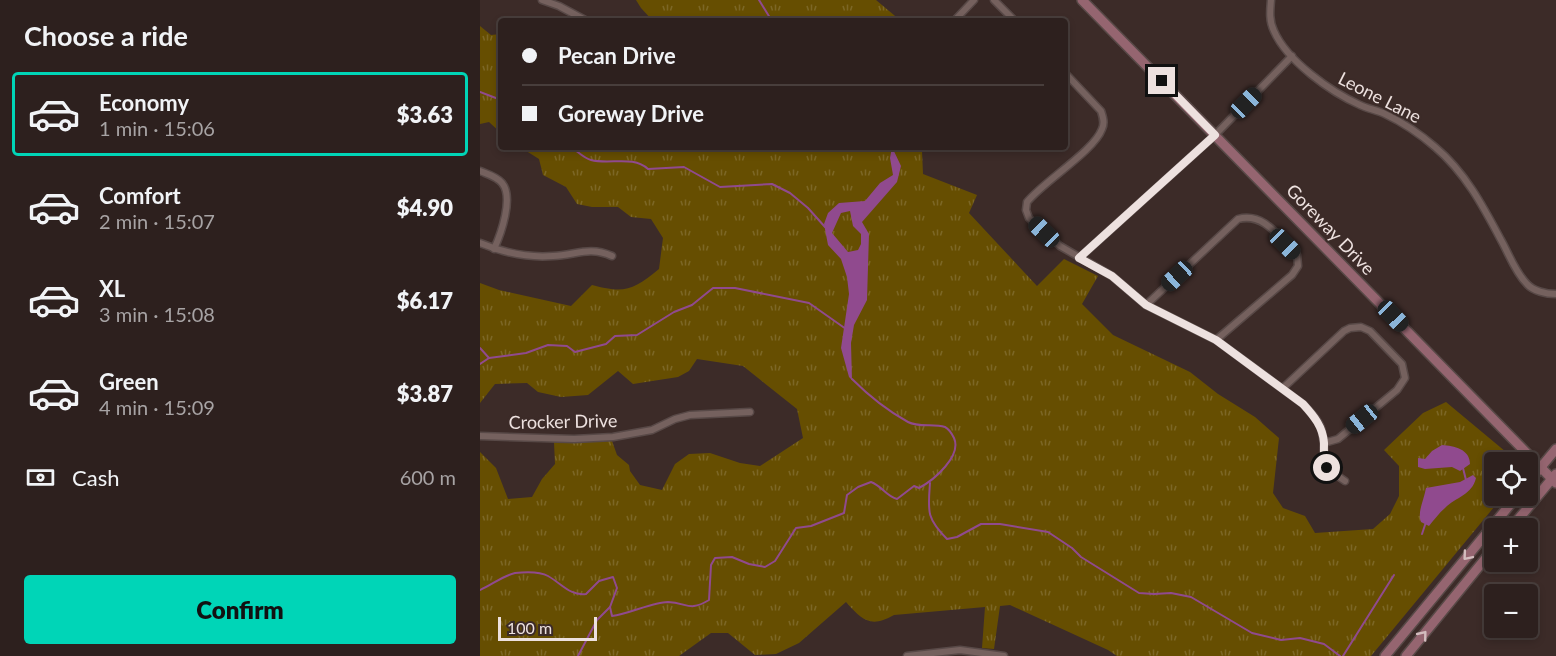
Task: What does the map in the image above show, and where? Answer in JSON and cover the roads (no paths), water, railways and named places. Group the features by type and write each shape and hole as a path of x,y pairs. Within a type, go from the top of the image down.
{"street":[{"path":"542,0 581,18"},
{"path":"957,18 975,0"},
{"path":"994,0 1012,18"},
{"name":"Goreway Drive","path":"1082,0 1541,467 1555,478"},
{"name":"Leone Lane","path":"1271,0 1269,16 1274,32 1292,56 1317,80 1335,92 1418,132 1438,149 1472,189 1528,285 1542,292 1556,294"},
{"path":"1079,258 1215,135 1292,56"},
{"path":"1068,76 1101,111 1104,119 1103,127 1093,143 1027,202 1026,210 1029,218 1060,246 1112,276 1146,305 1216,340 1303,404 1322,429 1323,460 1327,468 1345,481"},
{"path":"480,171 502,183 506,190 506,210 494,249"},
{"path":"1146,305 1238,219 1247,216 1258,218 1297,255 1298,266 1292,275 1216,340"},
{"path":"480,243 520,256 553,256 589,250 601,251 612,256"},
{"path":"1283,388 1350,328 1361,327 1370,331 1402,364 1405,378 1402,385 1338,439 1324,443"},
{"name":"Crocker Drive","path":"480,436 603,438 652,430 690,415 750,412"},
{"path":"1538,471 1556,449"},
{"path":"1520,518 1555,478"},
{"path":"1385,656 1509,506"},
{"path":"1406,656 1484,560"},
{"path":"908,656 960,650 1004,656"}],"waterway":[{"path":"759,0 770,18"},
{"path":"480,92 498,99"},
{"path":"575,150 591,160 635,162 648,169 684,167 720,187 772,184 790,193 825,227"},
{"path":"480,364 489,358 526,353 548,345 567,346 575,352 606,344 615,336 637,335 674,312 692,305 713,288 735,288 809,303 846,329"},
{"path":"480,348 489,358"},
{"path":"610,607 612,616 668,602 688,606 702,604 709,600 711,565 715,558 732,557 765,567 775,561 796,528 811,526 844,513 847,495 858,487 871,482 897,499 914,486 919,488 939,473 954,452 954,438 949,430 941,426 917,425 908,422 878,402 852,379"},
{"path":"1463,468 1466,480"},
{"path":"930,483 930,514 935,525 947,539 957,537 981,524 1000,524 1048,532 1081,557 1139,593 1171,593 1191,597 1252,633 1281,640 1300,638 1324,644 1340,656"},
{"path":"1422,534 1426,522"},
{"path":"480,590 510,574 532,572 548,576 575,593 586,594 599,581 613,577 617,588 610,607 597,620 578,656"},
{"path":"1343,656 1394,575"}]}
